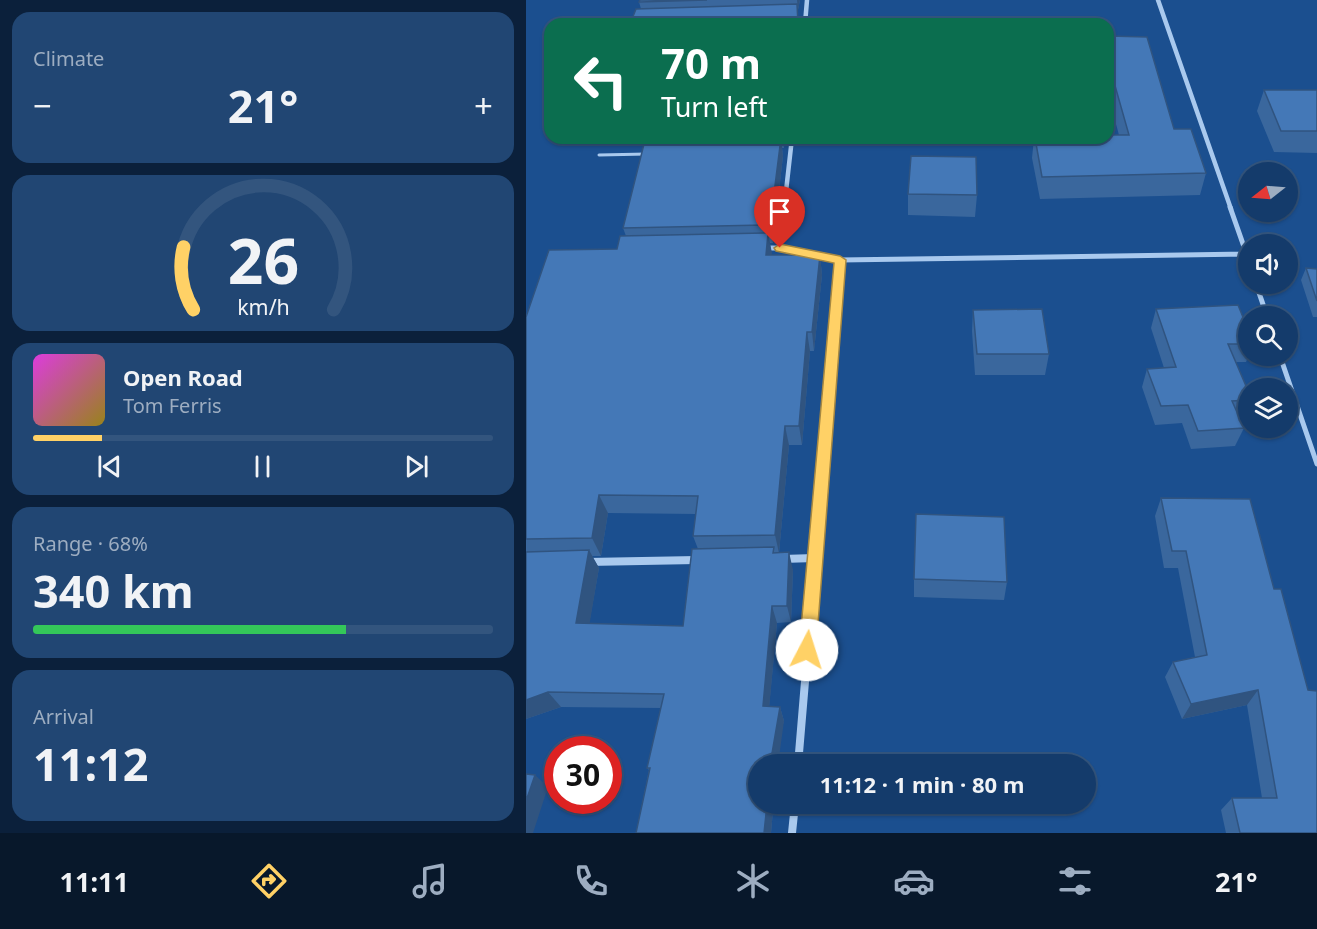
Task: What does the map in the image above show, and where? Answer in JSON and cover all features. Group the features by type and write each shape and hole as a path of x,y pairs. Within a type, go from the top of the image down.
{"street":[{"path":"806,18 807,0"},
{"path":"1158,0 1239,234"},
{"path":"780,248 791,144"},
{"path":"757,248 780,248 840,260 1238,254"},
{"path":"799,754 840,260"},
{"path":"1283,366 1316,464"},
{"path":"769,559 815,558"},
{"path":"584,562 711,560"},
{"path":"792,833 794,814"}],"lane":[{"path":"778,152 790,152"},
{"path":"599,155 659,154"}],"building":[{"path":"640,0 707,0 639,2"},
{"path":"797,4 798,18 632,18 636,9"},
{"path":"1114,36 1147,37 1174,129 1191,129 1206,173 1042,177 1036,144 1114,144 1114,135 1129,135 1114,82"},
{"path":"1264,90 1317,90 1317,131 1281,131"},
{"path":"644,144 780,144 770,225 623,228"},
{"path":"911,156 976,157 977,195 908,194"},
{"path":"768,233 766,255 820,255 812,332 807,332 799,426 785,426 775,535 693,536 698,496 599,495 592,538 526,539 526,317 549,250 617,249 620,236"},
{"path":"1306,268 1317,269 1317,301"},
{"path":"1238,305 1238,344 1228,344 1243,378 1238,378 1238,401 1232,401 1238,414 1238,428 1198,431 1188,405 1161,406 1147,369 1176,367 1156,309"},
{"path":"1042,309 1049,354 977,354 973,310"},
{"path":"1161,498 1250,499 1274,589 1281,589 1308,690 1317,691 1317,833 1240,833 1232,798 1277,798 1258,690 1191,704 1173,662 1207,655 1186,551 1172,551"},
{"path":"916,514 1004,517 1007,582 914,579"},
{"path":"774,547 773,553 789,552 787,606 772,606 763,706 780,707 772,754 748,754 748,814 766,814 764,833 636,833 650,768 647,768 664,694 548,692 526,700 526,552 589,550 576,623 683,626 692,549"},
{"path":"526,774 535,775 526,801"}],"route":[{"path":"780,248 840,260 807,650"}]}
